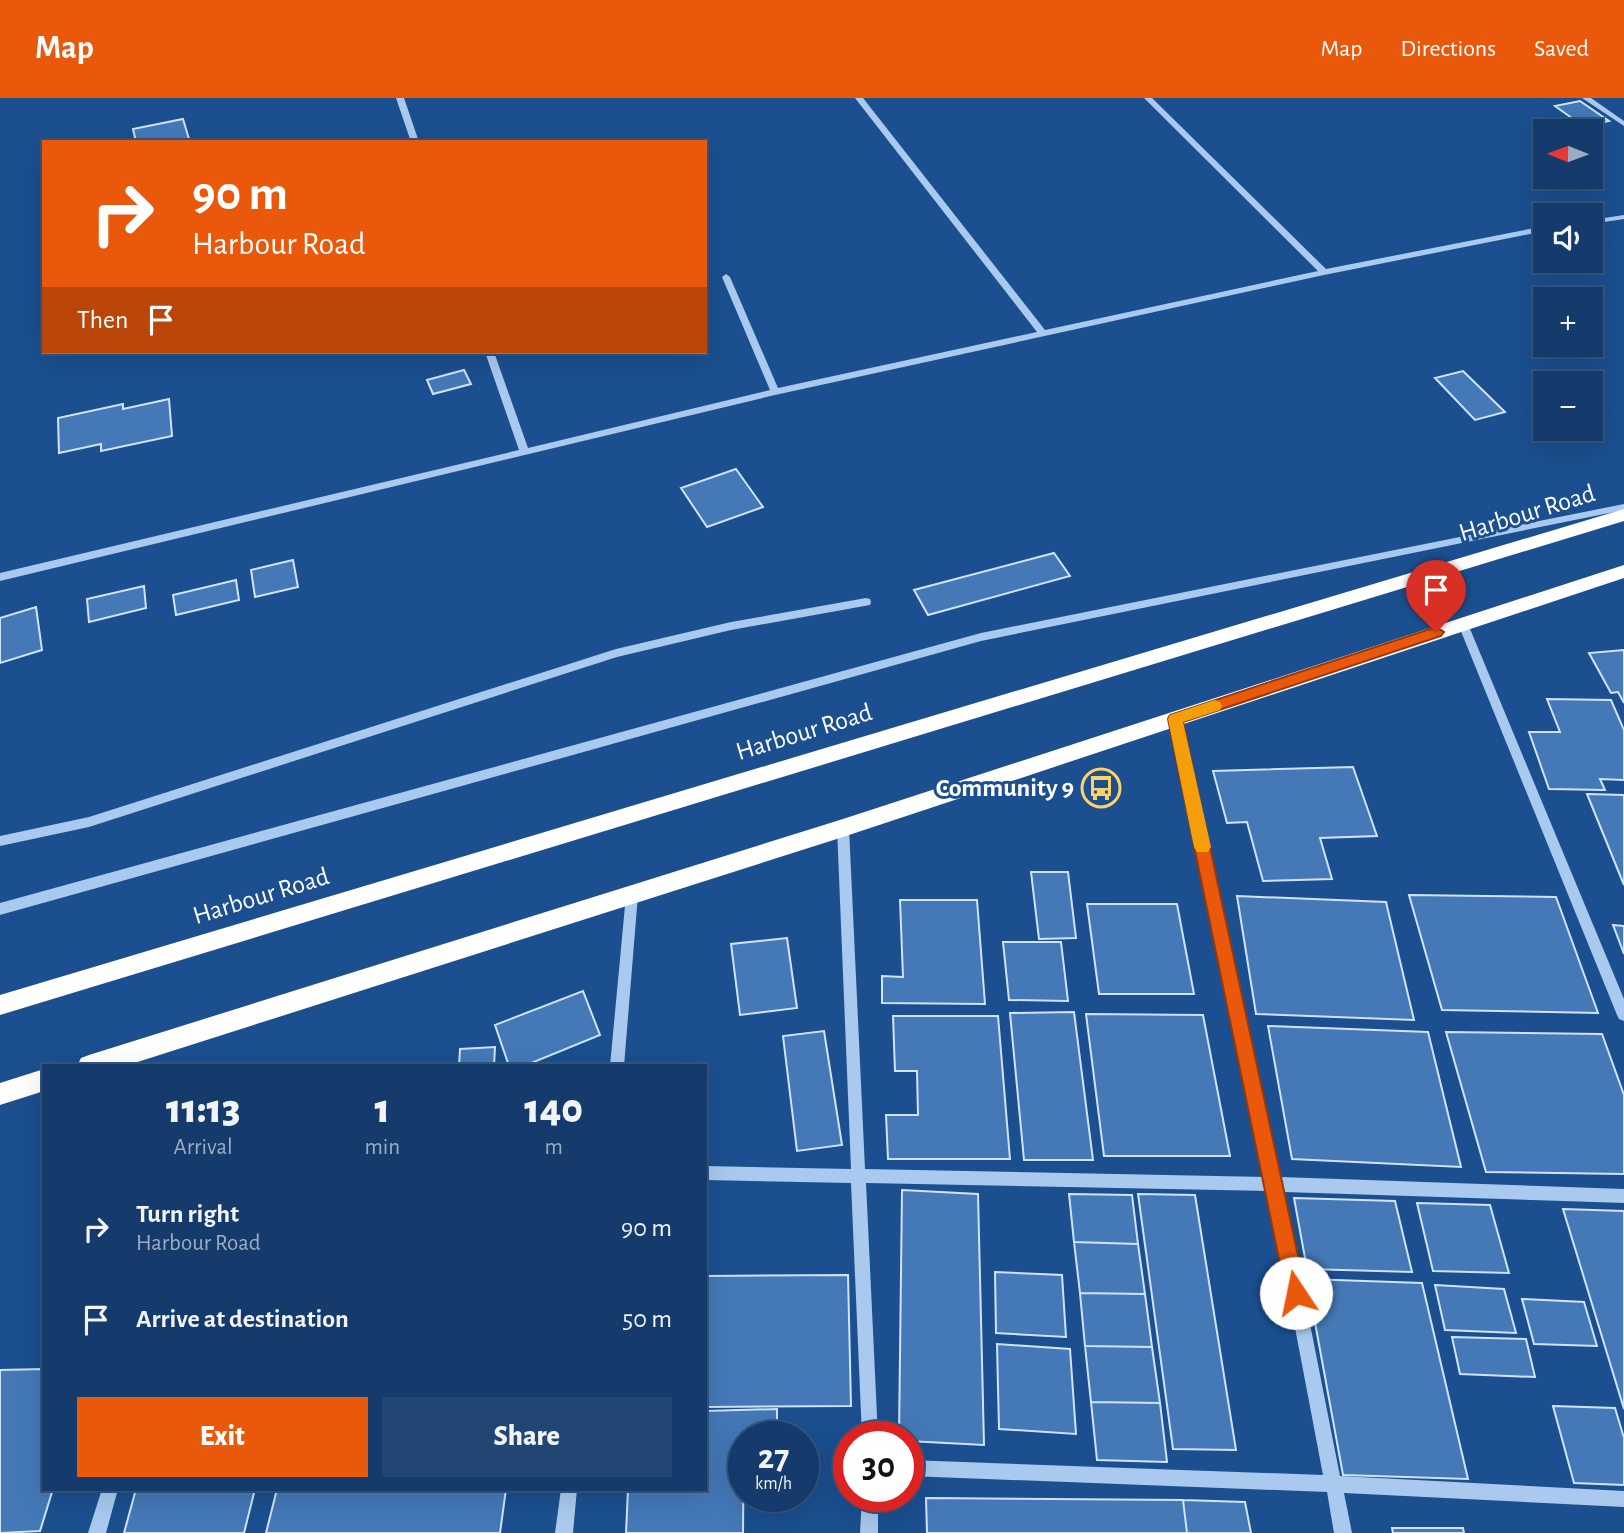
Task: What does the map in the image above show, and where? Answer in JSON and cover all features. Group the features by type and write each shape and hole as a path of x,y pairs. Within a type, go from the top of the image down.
{"highway":[{"name":"Harbour Road","path":"8,1001 1624,515"},
{"path":"95,1064 843,828 1624,571"},
{"path":"0,1094 42,1081"}],"street":[{"path":"400,98 414,140"},
{"path":"859,98 1042,333"},
{"path":"1147,98 1324,272"},
{"path":"1586,98 1624,124"},
{"path":"1603,220 1624,217"},
{"path":"0,577 775,391 1324,272 1533,231"},
{"path":"726,277 775,391"},
{"path":"490,354 525,453"},
{"name":"Harbour Road","path":"0,909 981,637 1624,507"},
{"path":"0,841 89,822 615,653 732,626 866,602"},
{"path":"1463,624 1624,1015"},
{"path":"1175,719 1275,1184 1343,1533"},
{"path":"843,828 869,1421"},
{"path":"617,1064 632,895"},
{"path":"707,1173 1275,1184 1624,1196"},
{"path":"924,1469 1334,1484 1624,1499"},
{"path":"97,1533 109,1491"},
{"path":"564,1533 569,1491"},
{"path":"869,1533 870,1512"}],"building":[{"path":"1580,101 1609,121 1573,119 1555,106"},
{"path":"183,119 189,139 136,140 133,129"},
{"path":"464,370 471,384 433,394 427,380"},
{"path":"1463,371 1505,412 1475,420 1435,378"},
{"path":"169,399 172,436 101,451 101,444 59,453 58,418 123,404 123,409"},
{"path":"736,469 763,507 707,527 681,488"},
{"path":"1054,553 1070,576 928,615 914,590"},
{"path":"293,560 298,587 255,597 251,570"},
{"path":"236,580 239,600 176,615 173,595"},
{"path":"144,586 146,608 89,622 87,599"},
{"path":"36,607 42,650 0,663 0,618"},
{"path":"1624,650 1624,703 1618,692 1611,693 1589,653"},
{"path":"1547,699 1611,700 1624,730 1624,780 1600,779 1605,790 1549,789 1529,732 1560,732"},
{"path":"1353,767 1377,836 1320,838 1332,879 1263,881 1247,822 1227,823 1213,771"},
{"path":"1587,794 1624,795 1624,885"},
{"path":"1031,872 1068,872 1076,938 1039,939"},
{"path":"1409,895 1556,897 1598,1013 1442,1010"},
{"path":"1237,896 1386,902 1414,1020 1256,1014"},
{"path":"900,900 977,900 985,1004 882,1003 882,976 903,977"},
{"path":"1087,904 1177,904 1194,994 1099,994"},
{"path":"1613,925 1624,926 1624,954"},
{"path":"787,938 797,1008 740,1015 731,944"},
{"path":"1003,942 1061,942 1068,1001 1009,1000"},
{"path":"583,991 600,1035 529,1064 508,1064 495,1025"},
{"path":"1074,1012 1093,1160 1024,1160 1010,1013"},
{"path":"1086,1014 1203,1015 1230,1156 1104,1156"},
{"path":"893,1016 998,1016 1010,1159 888,1159 886,1115 918,1115 917,1071 895,1071"},
{"path":"1268,1026 1428,1032 1461,1167 1292,1159"},
{"path":"824,1031 842,1145 797,1151 783,1036"},
{"path":"1446,1032 1602,1034 1624,1095 1624,1174 1486,1172"},
{"path":"495,1047 494,1064 459,1064 460,1049"},
{"path":"902,1190 978,1194 984,1445 924,1442 924,1421 899,1421"},
{"path":"1069,1194 1132,1195 1138,1244 1074,1242"},
{"path":"1138,1194 1195,1195 1236,1450 1173,1449"},
{"path":"1294,1198 1395,1201 1412,1272 1307,1269"},
{"path":"1417,1203 1490,1205 1509,1273 1433,1271"},
{"path":"1563,1209 1624,1211 1624,1409"},
{"path":"1074,1242 1138,1244 1145,1294 1080,1293"},
{"path":"995,1272 1062,1275 1066,1337 996,1333"},
{"path":"848,1275 851,1406 707,1407 707,1276"},
{"path":"1307,1279 1422,1283 1468,1479 1343,1475"},
{"path":"1435,1285 1504,1289 1516,1333 1445,1330"},
{"path":"1080,1293 1145,1294 1152,1347 1085,1346"},
{"path":"1522,1299 1584,1302 1597,1346 1534,1344"},
{"path":"1452,1337 1526,1339 1535,1377 1460,1374"},
{"path":"997,1344 1070,1349 1076,1434 999,1429"},
{"path":"1085,1346 1152,1347 1160,1403 1091,1402"},
{"path":"42,1369 42,1491 52,1491 40,1531 0,1533 0,1370"},
{"path":"1091,1402 1160,1403 1167,1462 1097,1460"},
{"path":"1553,1406 1615,1408 1624,1438 1624,1485 1574,1483"},
{"path":"777,1409 777,1421 728,1421 728,1512 743,1512 743,1533 626,1533 628,1491 707,1491 707,1411"},
{"path":"135,1491 254,1491 244,1533 124,1533"},
{"path":"276,1491 506,1491 500,1533 266,1533"},
{"path":"926,1498 1183,1500 1187,1533 927,1533"},
{"path":"1183,1500 1245,1502 1251,1533 1187,1533"},
{"path":"1392,1528 1463,1528 1464,1533 1393,1533"}],"slow traffic":[{"path":"1202,847 1175,719 1215,706"}],"place":[{"name":"Community 9","path":"1101,788"}],"route":[{"path":"1296,1293 1175,719 1436,632"}]}
